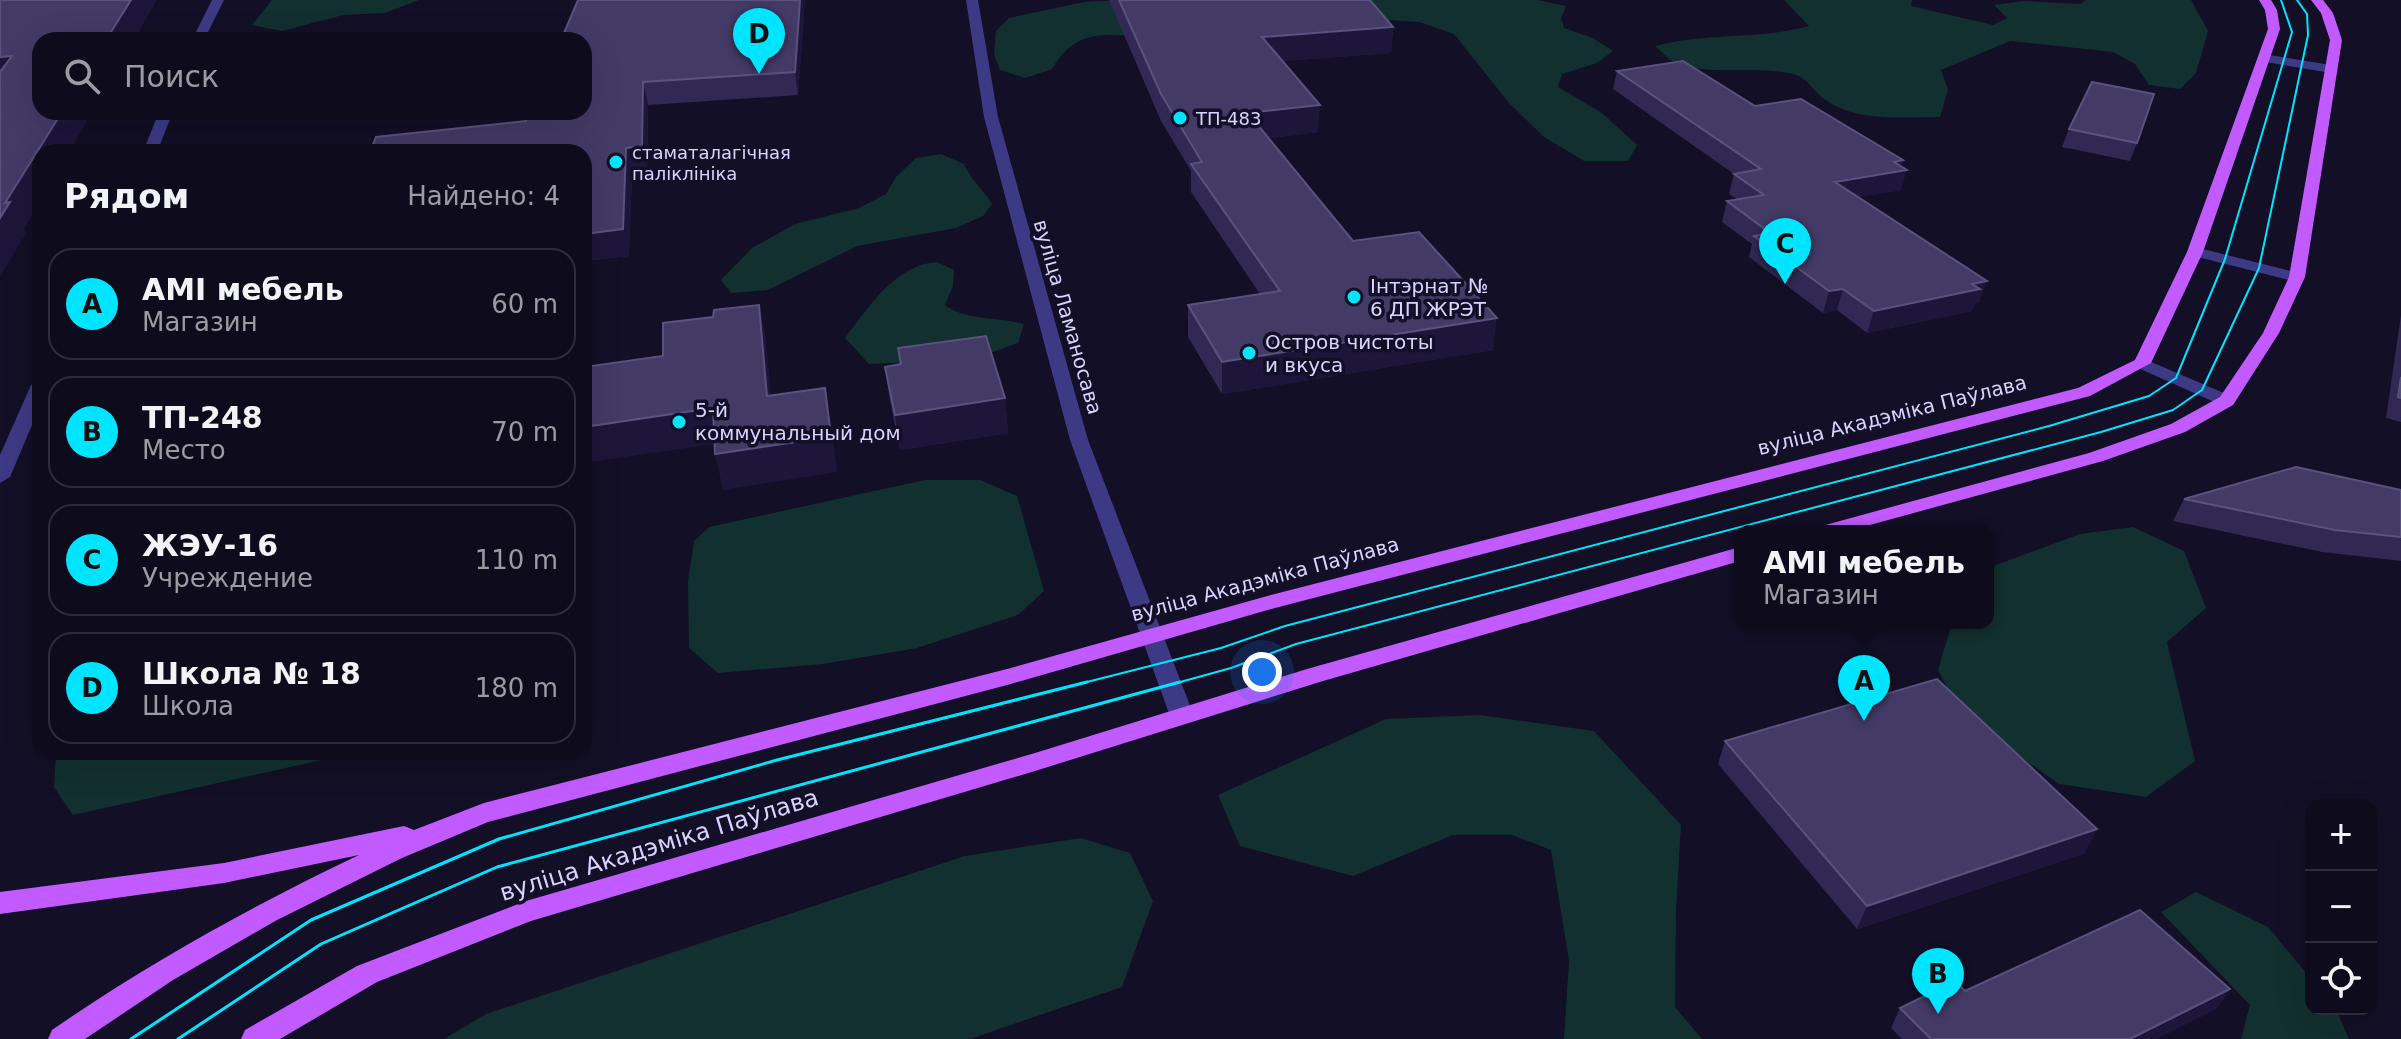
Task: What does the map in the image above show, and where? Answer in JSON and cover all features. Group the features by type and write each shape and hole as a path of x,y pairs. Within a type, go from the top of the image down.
{"main road":[{"path":"2142,363 2195,252 2274,29 2271,10 2265,0"},
{"path":"1847,525 2117,450 2178,428 2227,401 2271,333 2297,277 2336,40 2327,13 2317,0"},
{"name":"вуліца Акадэміка Паўлава","path":"62,1039 108,1006 247,921 435,830 534,798 1007,677 1286,598 2084,392 2142,363"},
{"name":"вуліца Акадэміка Паўлава","path":"255,1039 367,974 526,912 1182,716 1734,556"},
{"path":"0,903 224,873 435,830"}],"street":[{"path":"202,32 218,0"},
{"name":"вуліца Ламаносава","path":"972,0 995,132 1079,440 1182,716"},
{"path":"2263,58 2331,69"},
{"path":"153,144 163,120"},
{"path":"2195,252 2297,277"},
{"path":"2142,363 2227,401"},
{"path":"0,477 32,403"}],"green space":[{"path":"272,0 419,0 385,13 343,15 282,31 252,25"},
{"path":"1125,0 1153,37 1095,36 1072,45 1052,69 1025,78 1000,70 994,54 996,31 1009,18 1084,2"},
{"path":"1264,0 1538,0 1566,6 1561,18 1564,28 1593,38 1613,51 1597,63 1562,74 1558,87 1602,113 1637,145 1628,161 1584,161 1544,137 1509,103 1454,34 1419,22 1373,19"},
{"path":"1784,0 1912,0 1911,6 1993,25 2007,18 1994,5 2024,1 2080,4 2086,0 2191,0 2208,31 2196,73 2180,89 2149,85 2135,64 2113,52 2010,41 1941,70 1948,90 1940,117 1882,117 1853,112 1827,101 1798,76 1769,71 1692,67 1672,61 1655,46 1809,26"},
{"path":"941,154 964,164 992,204 983,216 956,228 857,246 768,290 731,293 721,280 752,248 795,224 859,208 886,194 896,177 916,158"},
{"path":"937,262 954,270 953,286 945,305 971,316 1024,324 1018,343 973,359 869,364 845,338 896,279 922,265"},
{"path":"925,480 980,480 1017,496 1044,591 1018,615 917,648 823,664 718,673 689,648 688,581 694,541 709,527"},
{"path":"2133,527 2184,551 2206,608 2167,642 2195,761 2146,797 2059,784 1962,716 1938,670 1950,629 1994,629 1996,565 2080,534"},
{"path":"1480,715 1594,731 1681,825 1675,1007 1702,1039 1564,1039 1569,961 1551,850 1512,835 1453,835 1353,876 1240,846 1218,795 1386,719"},
{"path":"56,760 322,760 73,815 54,787"},
{"path":"1081,838 1130,853 1153,901 1122,987 970,1039 444,1039 486,1014 965,856"},
{"path":"2196,892 2268,927 2305,972 2305,1015 2339,1015 2349,1039 2241,1039 2250,1005 2161,912"}],"building":[{"path":"0,0 131,0 111,32 32,32 32,120 57,120 42,144 32,144 32,160 5,203 10,202 0,218 0,72 12,56 0,57"},
{"path":"578,0 800,0 795,72 643,82 642,146 626,148 623,229 592,233 592,144 373,144 376,137 526,120 592,120 592,32 564,32"},
{"path":"1119,0 1370,0 1393,27 1262,37 1320,105 1248,113 1353,241 1419,232 1497,318 1222,362 1188,305 1280,291 1191,164 1202,162 1161,94"},
{"path":"1683,61 1755,106 1801,99 1903,160 1894,162 1907,170 1835,182 1987,281 1972,284 1980,289 1874,311 1843,289 1829,291 1754,236 1770,233 1727,201 1764,195 1734,174 1761,169 1617,71"},
{"path":"2092,82 2154,94 2137,143 2069,129"},
{"path":"759,305 767,396 825,388 831,437 715,454 713,408 592,426 592,366 663,356 663,323 713,317 714,310"},
{"path":"986,336 1005,398 895,415 885,367 901,364 898,348"},
{"path":"2296,467 2401,490 2401,537 2335,530 2184,499"},
{"path":"1937,679 2097,829 1867,906 1725,741"},
{"path":"2140,910 2230,989 2130,1039 1931,1039 1900,1008 1955,981 1965,991"}],"tram line":[{"path":"1079,684 1221,648 1285,626 2049,426 2149,396 2176,378 2225,259 2292,32 2281,0"},
{"path":"1748,525 2101,432 2173,410 2202,390 2259,268 2308,35 2307,14 2297,0"},
{"path":"1173,684 1231,668 1296,644 1734,529"},
{"path":"131,1039 311,920 499,839 777,760 1087,682"},
{"path":"178,1039 321,944 497,867 1180,682"}],"place":[{"name":"Школа № 18","path":"759,74"},
{"name":"ТП-483","path":"1180,118"},
{"name":"стаматалагічная паліклініка","path":"616,162"},
{"name":"ЖЭУ-16","path":"1785,284"},
{"name":"Інтэрнат № 6 ДП ЖРЭТ","path":"1354,297"},
{"name":"Остров чистоты и вкуса","path":"1249,353"},
{"name":"5-й коммунальный дом","path":"679,422"},
{"name":"AMI мебель","path":"1864,721"},
{"name":"ТП-248","path":"1938,1014"}]}
